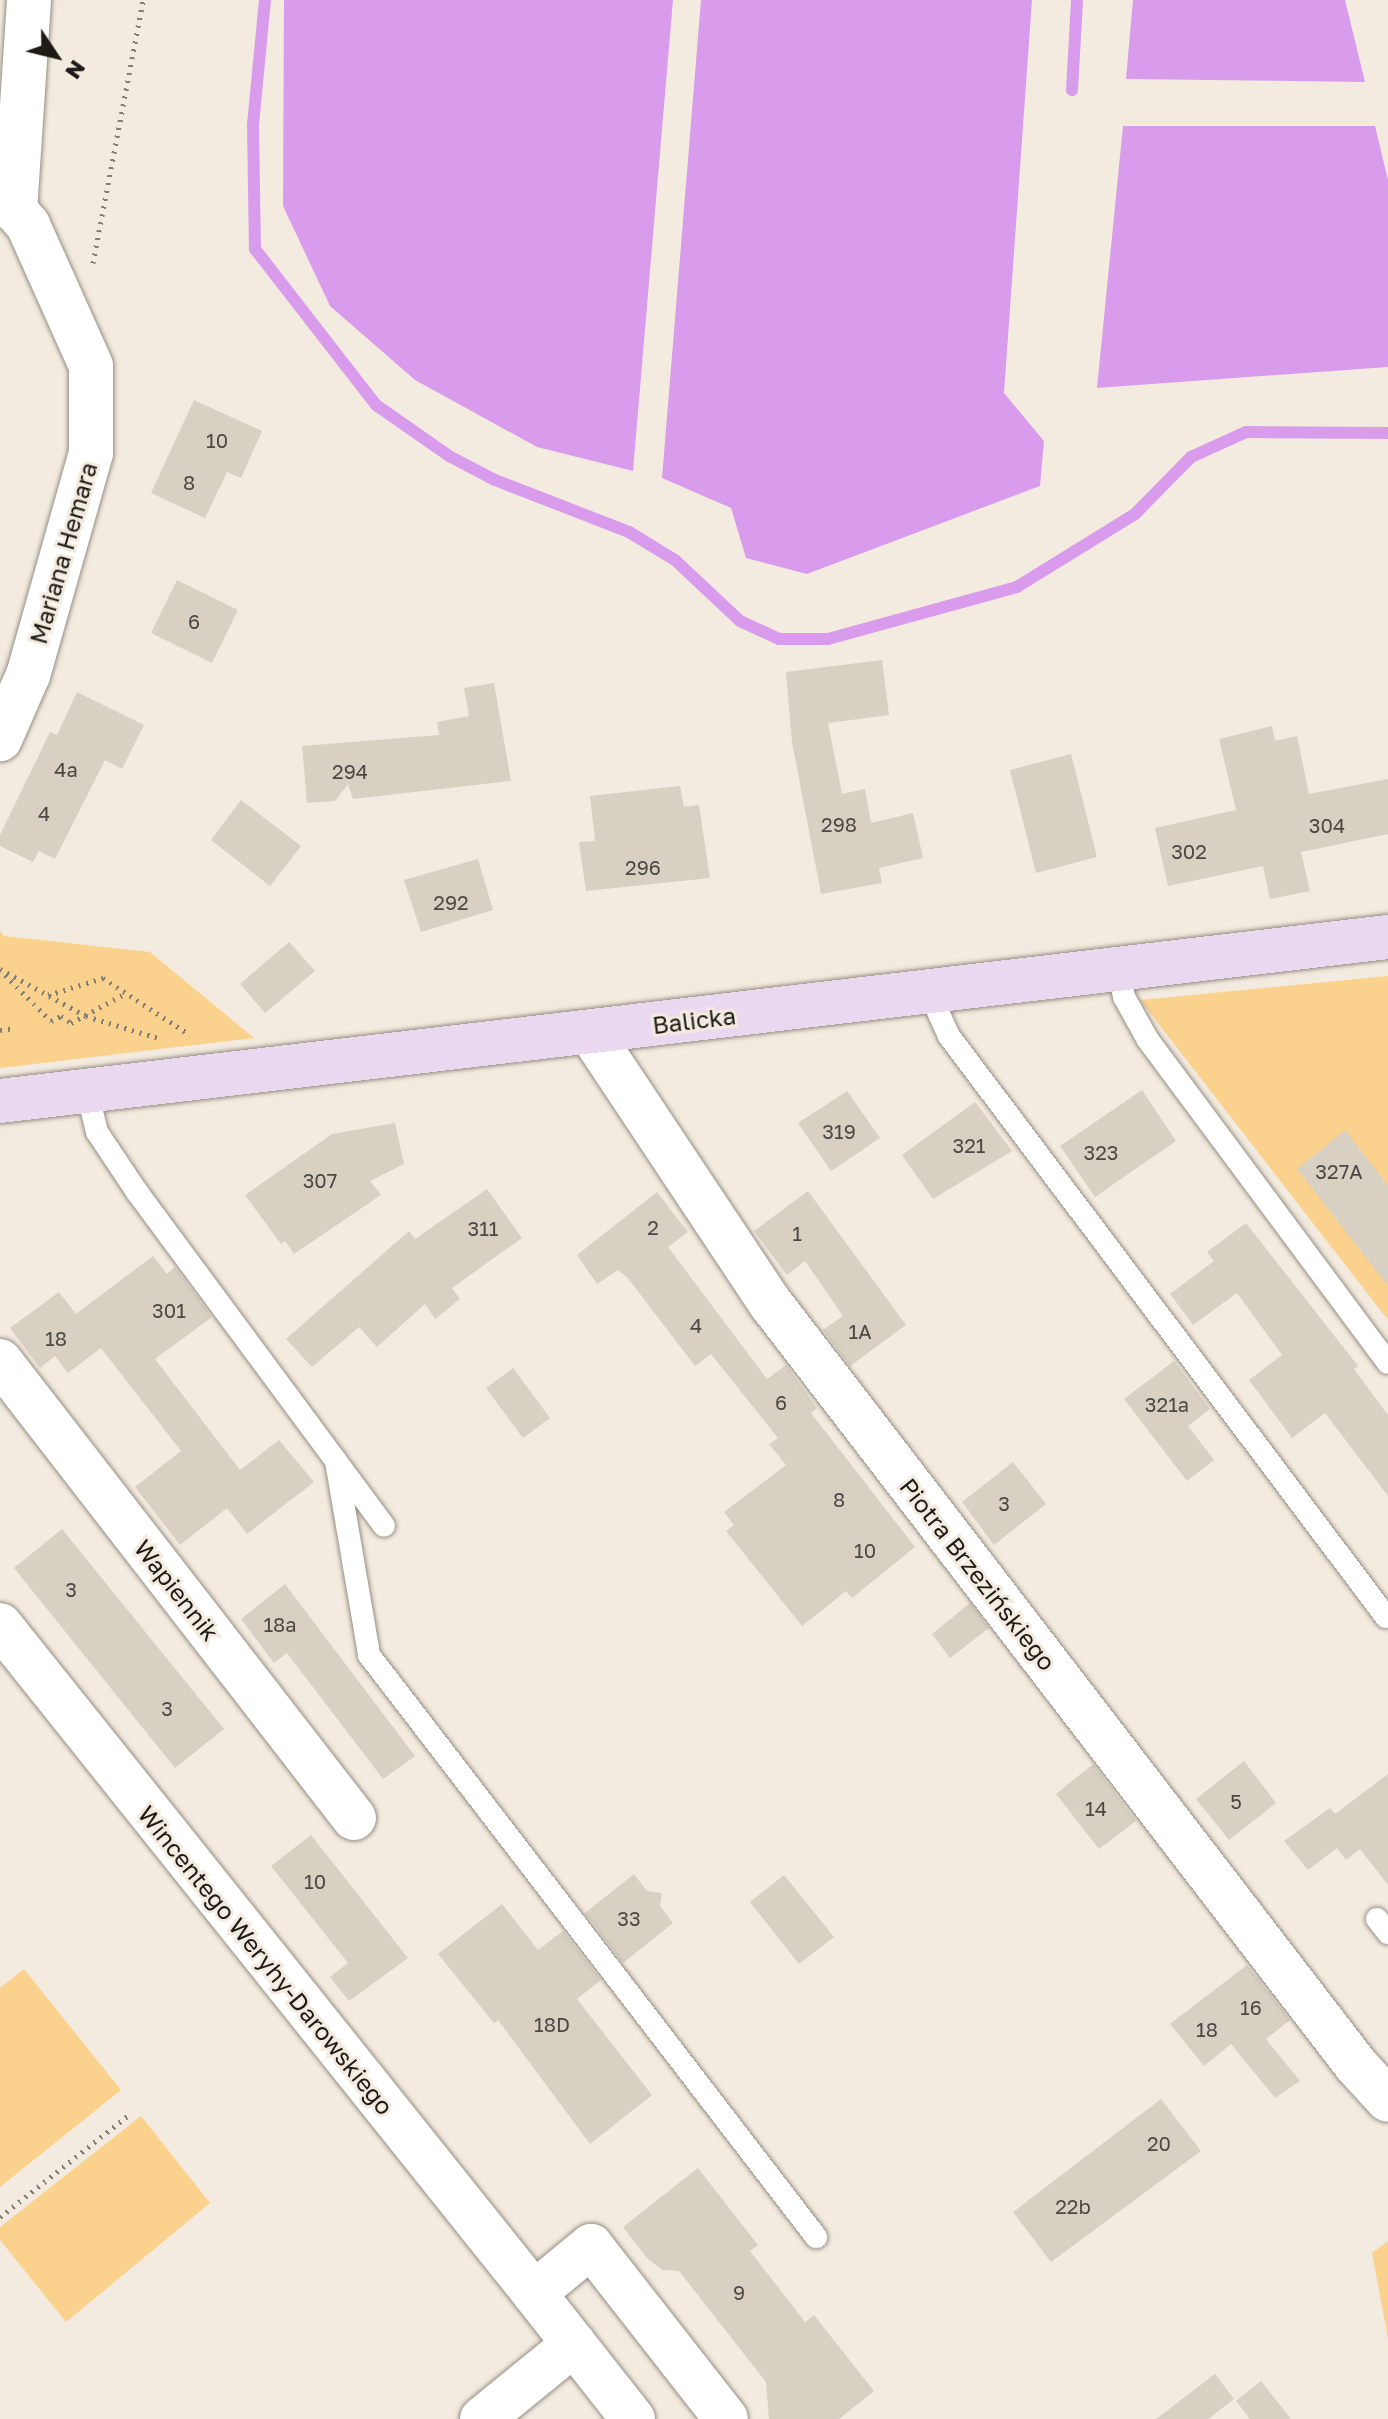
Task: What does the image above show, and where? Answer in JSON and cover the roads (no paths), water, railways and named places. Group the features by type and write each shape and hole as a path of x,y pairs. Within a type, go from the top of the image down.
{"street":[{"path":"8,202 29,0"},
{"name":"Mariana Hemara","path":"0,739 28,675 91,453 91,366 28,225 8,202"},
{"name":"Balicka","path":"0,1101 1388,937"},
{"name":"Piotra Brzezińskiego","path":"590,1032 771,1304 1356,2065 1388,2100"},
{"name":"Wapiennik","path":"0,1361 354,1818"},
{"name":"Wincentego Weryhy-Darowskiego","path":"0,1625 633,2419"},
{"path":"534,2293 591,2246 726,2419"},
{"path":"482,2419 574,2344"}],"lane":[{"path":"1119,969 1124,997 1148,1040 1388,1363"},
{"path":"929,992 949,1036 1386,1617"},
{"path":"87,1091 97,1132 120,1168 384,1526"},
{"path":"336,1461 369,1655 816,2237"}],"waterway":[{"path":"265,0 253,125 255,249 376,405 449,456 495,480 629,532 675,560 740,621 779,639 828,639 1017,587 1135,514 1191,457 1246,432 1388,433"},
{"path":"1072,90 1077,0"}]}
